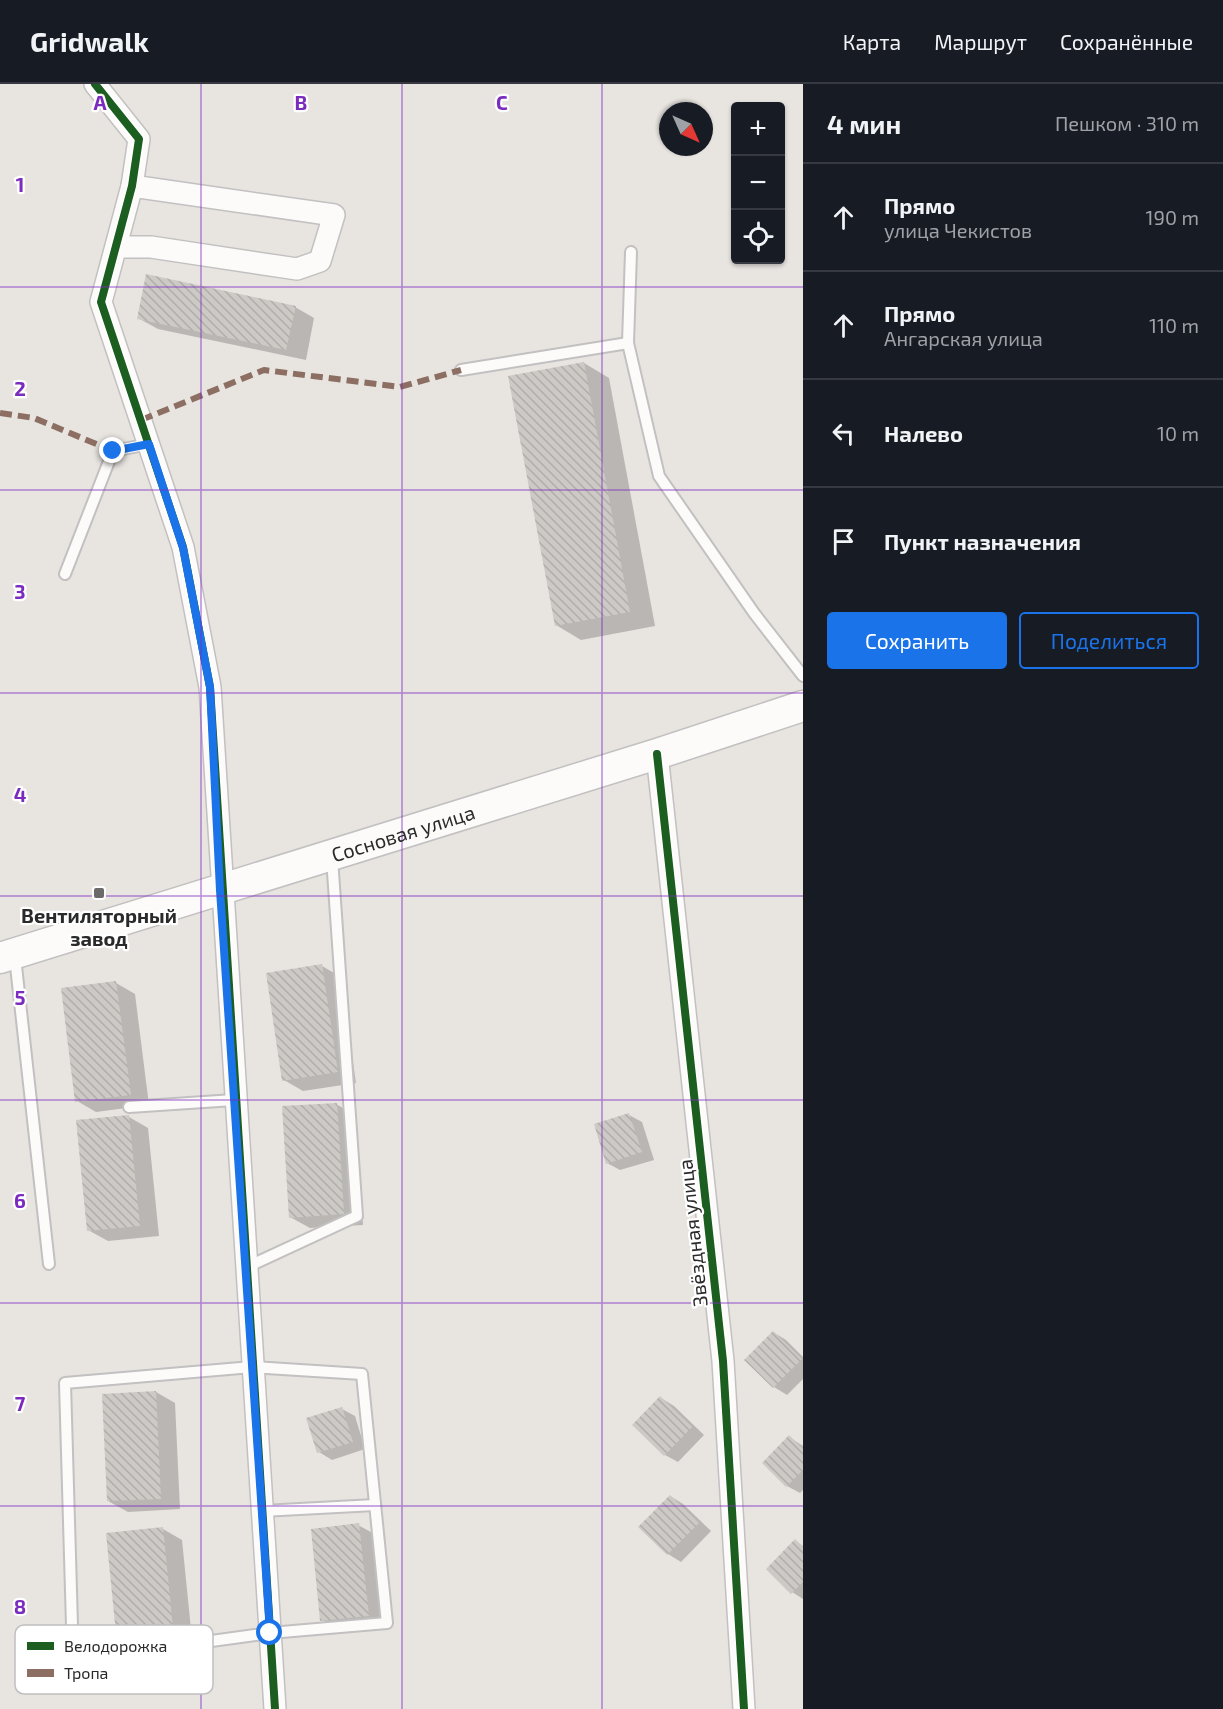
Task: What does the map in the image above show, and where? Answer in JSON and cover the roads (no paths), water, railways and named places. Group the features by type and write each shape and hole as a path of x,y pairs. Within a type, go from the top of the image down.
{"street":[{"path":"95,84 139,139 132,186 101,302 183,548 210,687 220,890 275,1709"},
{"path":"117,247 151,247 297,269 320,261 334,215 132,186"},
{"name":"Сосновая улица","path":"7,956 657,754 803,706"},
{"name":"Звёздная улица","path":"657,754 723,1361 744,1709"}],"lane":[{"path":"631,252 628,343 659,476 754,613 803,676"},
{"path":"461,370 628,343"},
{"path":"65,574 113,451 149,444"},
{"path":"245,1268 357,1216 332,855"},
{"path":"7,956 50,1264"},
{"path":"129,1107 234,1100"},
{"path":"72,1625 65,1383 252,1367 362,1374 387,1623 270,1633 213,1641"},
{"path":"262,1511 375,1505"}],"place":[{"name":"Вентиляторный завод","path":"99,893"}]}
